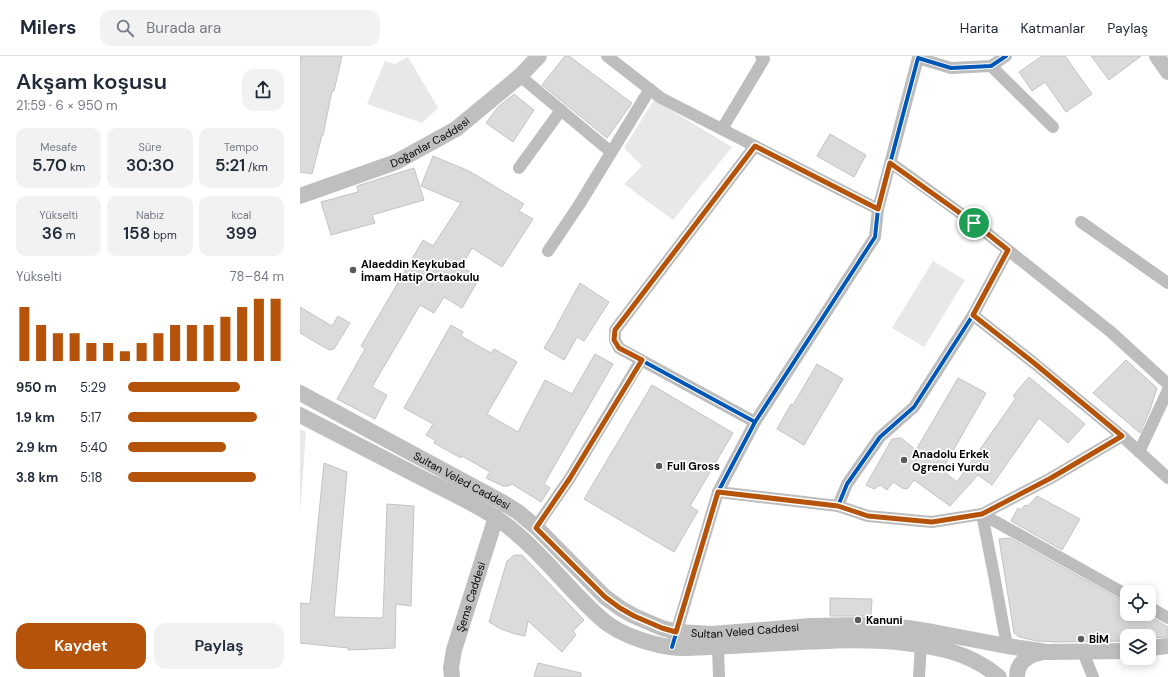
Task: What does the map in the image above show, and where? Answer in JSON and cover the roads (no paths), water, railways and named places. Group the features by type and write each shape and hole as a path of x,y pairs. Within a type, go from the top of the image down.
{"main road":[{"name":"Doğanlar Caddesi","path":"300,196 396,162 456,129 520,76 539,56"},
{"path":"1157,56 1168,72"},
{"name":"Sultan Veled Caddesi","path":"300,393 518,512 605,597 634,616 662,628 674,640 686,648 850,640 921,644 968,657 980,663 999,677"},
{"name":"Sultan Veled Caddesi","path":"300,415 463,498 496,517 527,542 595,613 610,625 625,634 640,640 658,645 674,640 712,634 810,626 870,626 908,628 1046,652"},
{"name":"Şems Caddesi","path":"452,677 451,668 454,650 496,517"},
{"path":"1156,647 1168,646"},
{"path":"1017,677 1017,672 1020,665 1025,658 1032,655 1046,652 1120,650"}],"street":[{"path":"607,56 661,98 878,209"},
{"path":"722,129 764,58 761,56"},
{"path":"674,640 718,492 755,422 875,237 878,209 917,57 951,68 991,66 1006,56"},
{"path":"991,66 1053,127"},
{"path":"520,76 611,152"},
{"path":"548,251 579,205 650,89"},
{"path":"519,168 561,110"},
{"path":"755,146 615,330 614,340 619,348 755,422"},
{"path":"890,163 974,223 1008,250 1111,332 1168,384"},
{"path":"1081,222 1168,283"},
{"path":"838,506 847,484 880,437 914,407 973,315 1008,250"},
{"path":"973,315 1122,436 1168,478"},
{"path":"536,528 570,478 642,360"},
{"path":"1138,452 1168,390"},
{"path":"718,492 838,506 868,516 932,522 982,514 1051,478 1122,436"},
{"path":"982,514 1120,591"},
{"path":"982,514 1007,646"},
{"path":"1156,612 1168,618"},
{"path":"919,677 921,644"},
{"path":"718,647 719,677"},
{"path":"1083,652 1093,677"}],"place":[{"name":"Alaeddin Keykubad İmam Hatip Ortaokulu","path":"353,270"},
{"name":"Anadolu Erkek Ogrenci Yurdu","path":"904,460"},
{"name":"Full Gross","path":"659,466"},
{"name":"Kanuni","path":"858,620"},
{"name":"BİM","path":"1081,639"}]}
